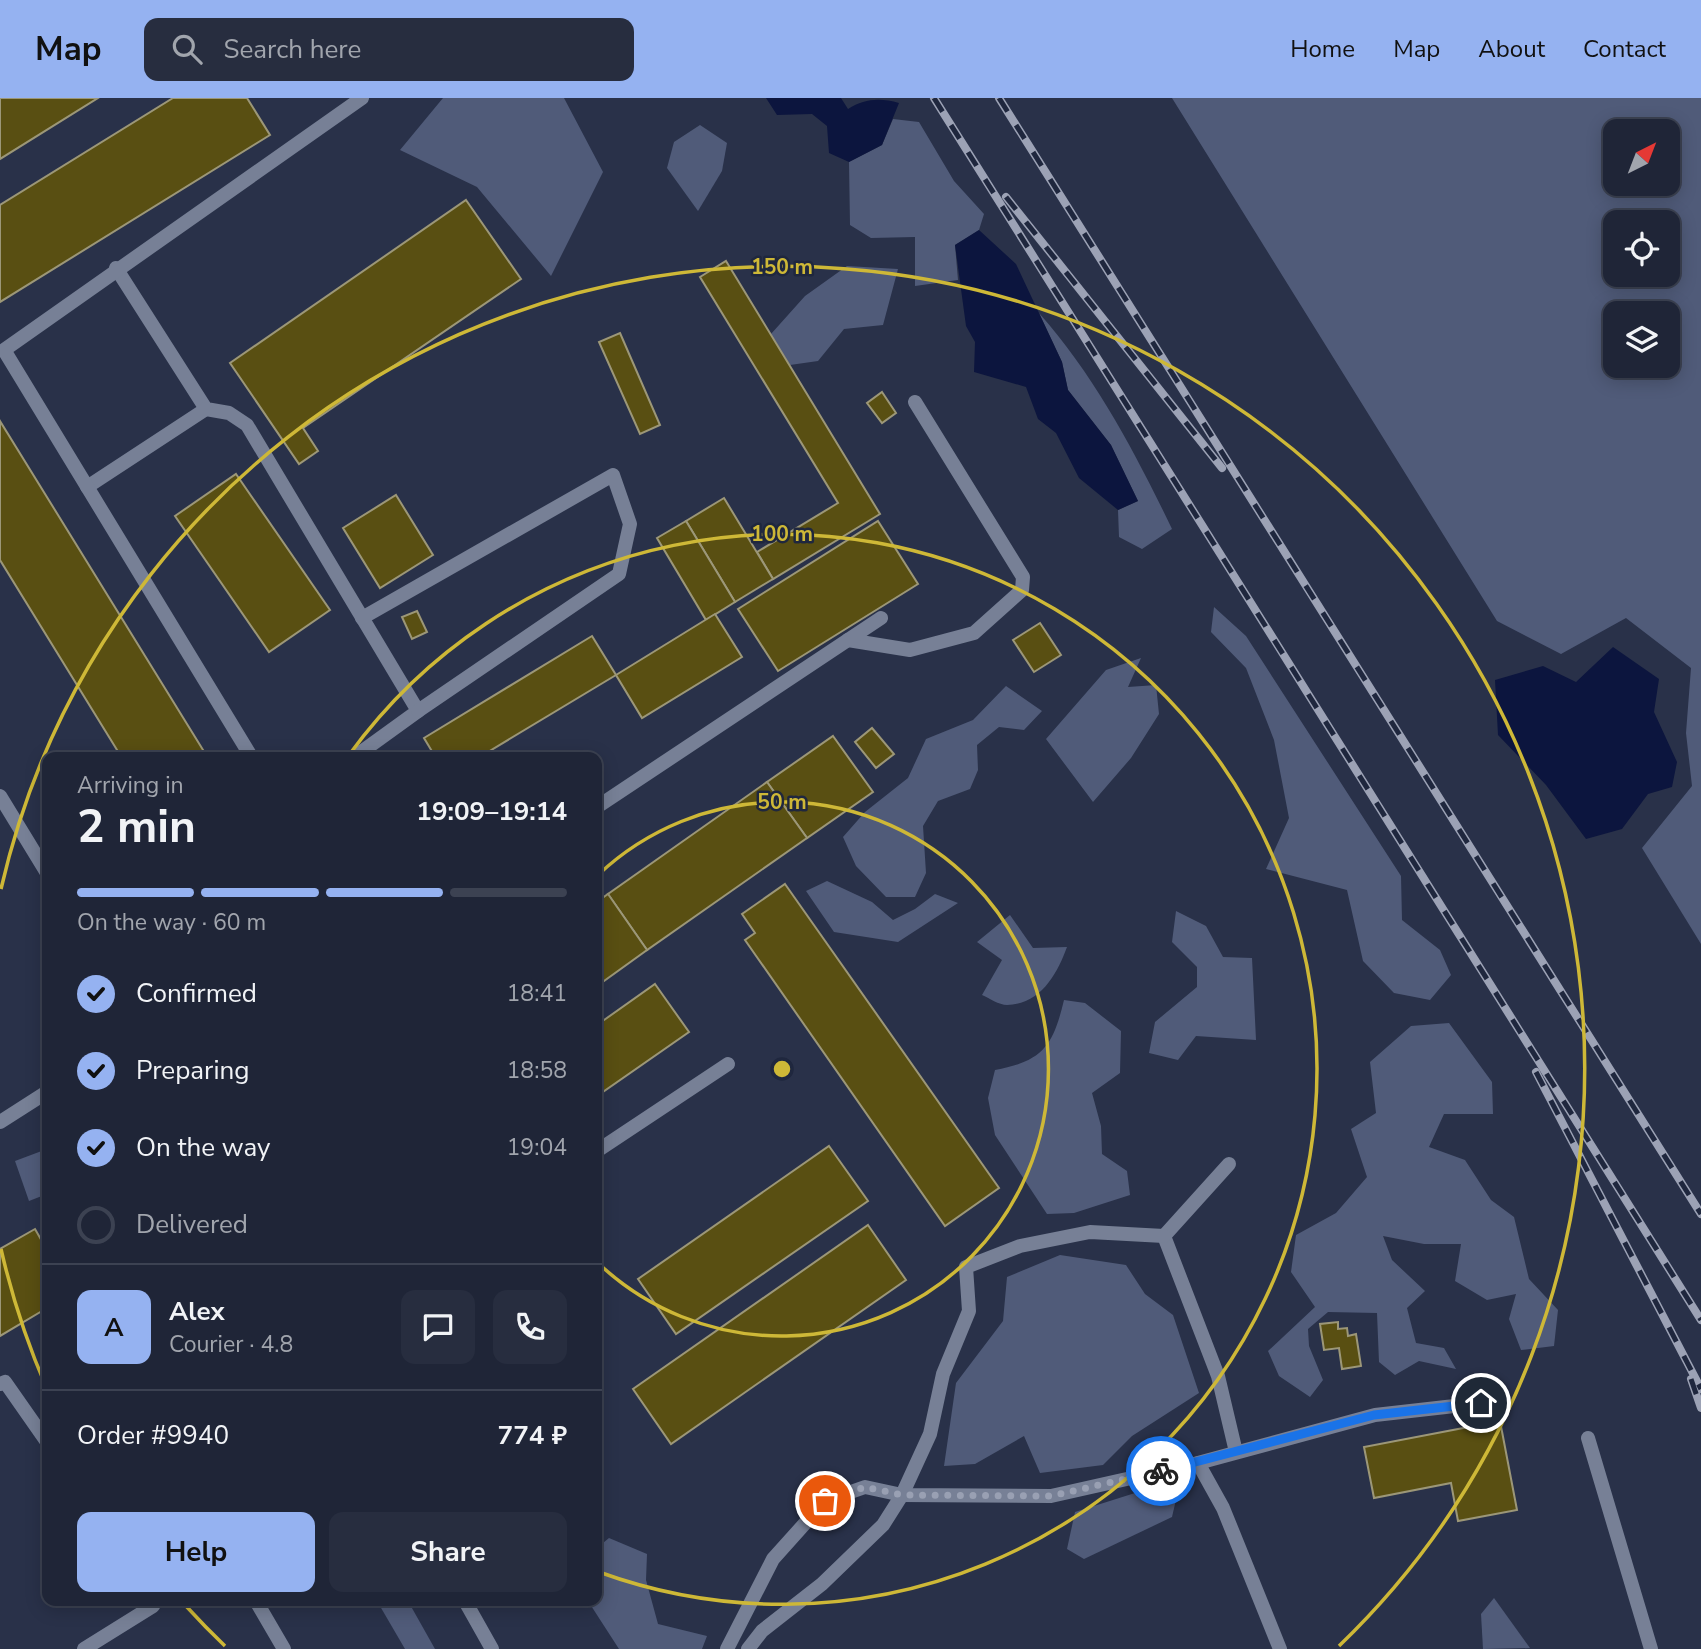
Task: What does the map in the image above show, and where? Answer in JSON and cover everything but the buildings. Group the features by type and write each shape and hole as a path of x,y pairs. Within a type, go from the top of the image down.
{"street":[{"path":"248,752 4,350 116,268 362,98"},
{"path":"116,268 206,409"},
{"path":"848,640 910,650 974,633 1022,590 1023,577 915,402"},
{"path":"87,487 206,409 229,413 247,425 418,711"},
{"path":"361,752 619,574 630,524 613,475 362,618"},
{"path":"602,804 881,618"},
{"path":"0,796 42,865"},
{"path":"602,1148 727,1064"},
{"path":"0,1122 42,1095"},
{"path":"1164,1236 1228,1164"},
{"path":"748,1649 762,1631 822,1584 883,1524 902,1495 930,1434 943,1374 969,1311 966,1267 1020,1246 1090,1232 1164,1236"},
{"path":"1164,1236 1218,1376 1236,1452"},
{"path":"0,1384 5,1382 14,1392 42,1434"},
{"path":"727,1649 772,1559 825,1501 865,1487 902,1495 1051,1496 1198,1463 1374,1415 1481,1403"},
{"path":"1588,1438 1651,1649"},
{"path":"1198,1463 1223,1508 1280,1649"},
{"path":"84,1649 148,1606"},
{"path":"259,1606 284,1649"},
{"path":"468,1606 492,1649"}],"shaded area":[{"path":"443,98 564,98 603,172 551,276 477,187 400,150"},
{"path":"766,98 841,98 848,109 873,100 899,103 882,145 849,162 829,153 827,126 812,114 777,115"},
{"path":"1172,98 1701,98 1701,944 1642,848 1692,786 1686,733 1691,668 1626,618 1561,654 1497,621"},
{"path":"893,119 919,122 954,181 984,214 979,230 955,245 958,280 915,286 915,237 871,238 850,225 849,162 882,145"},
{"path":"700,125 727,143 722,171 698,211 667,168 674,142"},
{"path":"979,230 1016,264 1062,362 1068,390 1111,445 1138,501 1118,510 1079,478 1056,433 1038,419 1026,387 974,372 975,342 966,326 955,245"},
{"path":"847,266 898,269 883,325 844,329 818,361 790,365 771,334 805,296"},
{"path":"1039,313 1078,363 1113,416 1172,529 1142,549 1119,537 1118,510 1138,501 1111,445 1068,390 1062,362"},
{"path":"1214,607 1246,636 1401,876 1402,920 1440,950 1451,975 1430,1000 1394,993 1363,961 1347,890 1266,869 1289,818 1274,740 1246,668 1211,632"},
{"path":"1613,647 1659,679 1654,712 1677,762 1672,787 1648,794 1622,829 1586,839 1546,785 1498,735 1495,680 1543,666 1576,682"},
{"path":"1141,658 1128,687 1156,685 1159,714 1131,758 1093,802 1046,739 1106,670"},
{"path":"1006,686 1042,711 1024,730 999,727 977,745 978,770 970,789 938,801 923,826 926,873 915,897 886,897 856,866 843,837 865,812 908,778 926,739 973,720"},
{"path":"827,881 872,902 893,920 915,909 935,894 958,903 898,942 834,932 806,891"},
{"path":"1176,911 1206,926 1223,957 1252,958 1256,1040 1196,1036 1178,1060 1149,1053 1155,1022 1197,987 1197,967 1172,942"},
{"path":"1010,915 1033,948 1067,947 1046,986 1029,999 1007,1005 982,995 1002,960 977,942"},
{"path":"1064,1000 1085,1003 1121,1031 1120,1073 1092,1093 1101,1126 1102,1154 1127,1171 1130,1195 1074,1213 1047,1214 995,1135 988,1098 995,1070 1035,1056 1050,1040"},
{"path":"1449,1023 1492,1082 1493,1114 1444,1114 1429,1147 1465,1160 1491,1200 1514,1217 1529,1279 1558,1310 1554,1346 1521,1350 1509,1319 1516,1294 1487,1300 1455,1281 1461,1244 1424,1244 1383,1236 1392,1260 1425,1291 1407,1308 1416,1343 1444,1348 1456,1369 1419,1361 1395,1375 1379,1362 1377,1313 1328,1312 1308,1329 1309,1346 1323,1380 1310,1397 1279,1376 1268,1351 1315,1307 1291,1272 1296,1235 1336,1213 1367,1177 1351,1129 1376,1113 1370,1062 1411,1026"},
{"path":"42,1151 42,1196 29,1201 15,1161"},
{"path":"1060,1255 1126,1265 1145,1294 1173,1315 1199,1393 1132,1436 1103,1465 1040,1473 1024,1436 975,1464 944,1466 956,1383 1003,1321 1007,1277"},
{"path":"1154,1487 1178,1491 1172,1517 1084,1559 1067,1549 1075,1512"},
{"path":"609,1538 647,1554 646,1580 658,1624 707,1636 702,1649 619,1649 591,1606 602,1606 602,1544"},
{"path":"1494,1598 1530,1648 1483,1649 1481,1614"},
{"path":"380,1606 411,1606 435,1649 405,1649"}],"railway":[{"path":"934,98 1701,1320"},
{"path":"999,98 1701,1214"},
{"path":"1006,197 1222,468"},
{"path":"1536,1072 1701,1389"},
{"path":"1691,1379 1701,1408"}],"way so far":[{"path":"825,1501 865,1487 902,1495 1051,1496 1161,1471"}],"route":[{"path":"1161,1471 1374,1415 1481,1403"}]}
